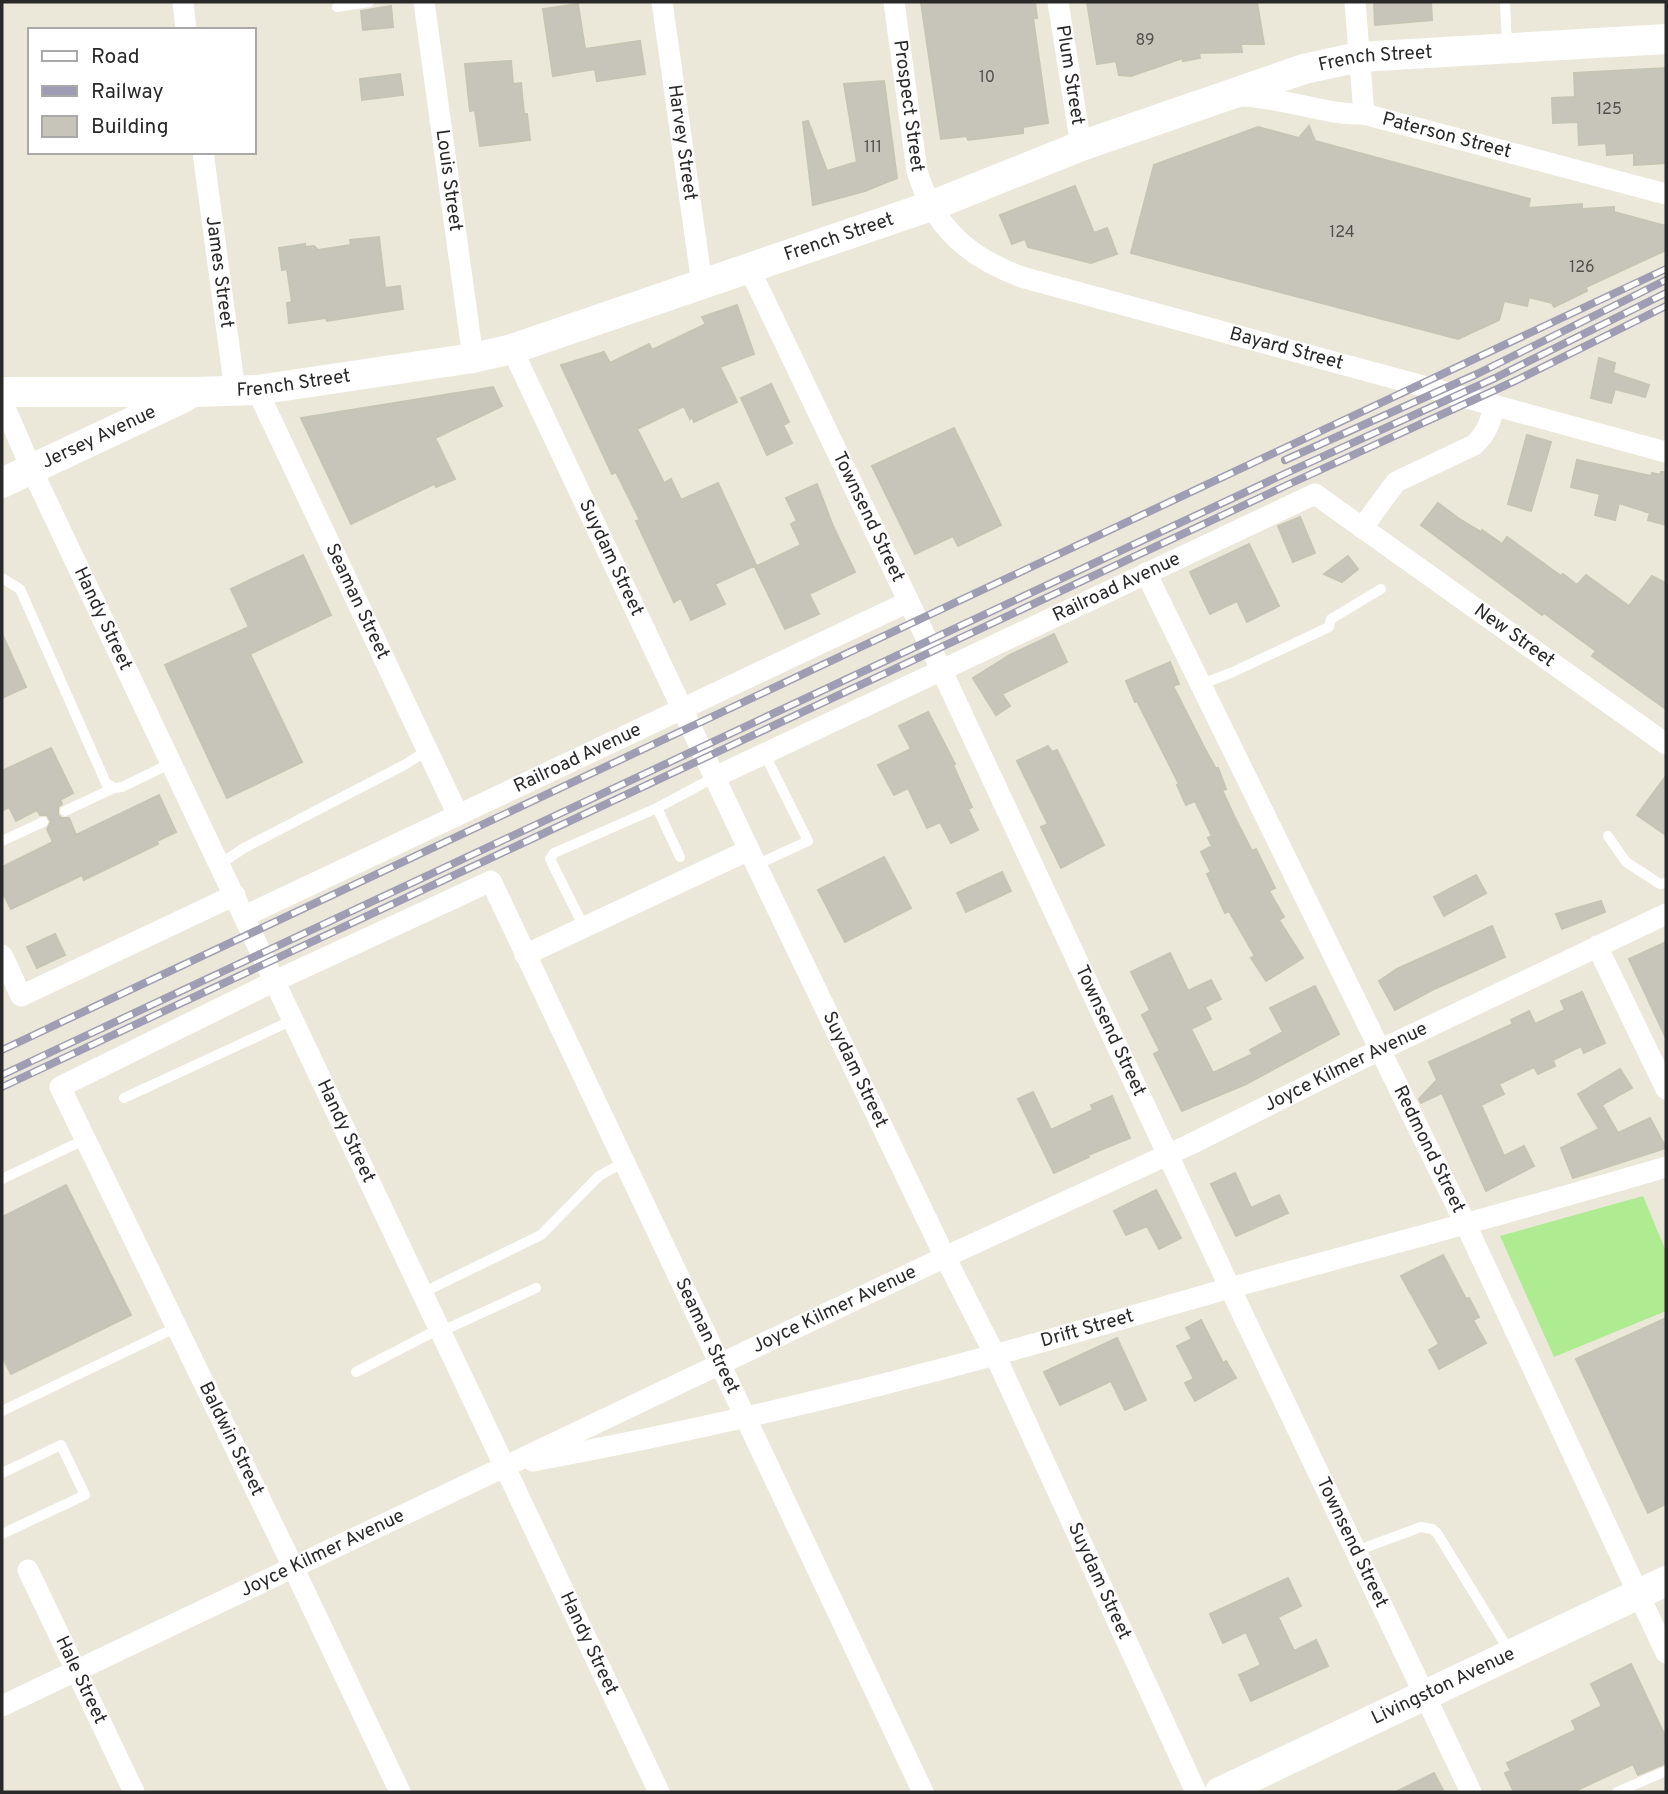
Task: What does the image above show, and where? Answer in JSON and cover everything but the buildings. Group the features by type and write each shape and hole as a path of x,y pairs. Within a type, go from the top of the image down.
{"main road":[{"name":"French Street","path":"2,392 246,391 473,358 512,349 931,206 1081,146 1304,69 1359,57 1666,39"},
{"name":"Jersey Avenue","path":"2,483 195,392"},
{"name":"Livingston Avenue","path":"1220,1792 1666,1581"}],"street":[{"path":"183,2 187,28"},
{"name":"Louis Street","path":"424,2 473,358"},
{"name":"Harvey Street","path":"662,2 702,284"},
{"name":"Prospect Street","path":"894,2 917,171 922,190 931,206"},
{"name":"Plum Street","path":"1058,2 1081,146"},
{"path":"1355,2 1364,114"},
{"name":"Paterson Street","path":"1225,95 1258,96 1342,114 1364,114 1666,194"},
{"name":"James Street","path":"203,154 246,391"},
{"name":"Bayard Street","path":"931,206 940,223 955,239 990,264 1006,271 1666,452"},
{"name":"Townsend Street","path":"749,268 1471,1792"},
{"name":"Suydam Street","path":"512,349 753,858 995,1355 1196,1792"},
{"name":"Seaman Street","path":"246,391 428,750 458,815"},
{"name":"Handy Street","path":"2,401 503,1467 659,1792"},
{"path":"1362,528 1396,482 1474,445 1489,428 1496,405"},
{"name":"Railroad Avenue","path":"715,777 1315,494 1362,528"},
{"name":"New Street","path":"1362,528 1665,742"},
{"name":"Redmond Street","path":"1146,573 1466,1226 1666,1653"},
{"name":"Railroad Avenue","path":"245,916 908,603"},
{"path":"525,954 753,858"},
{"name":"Seaman Street","path":"275,981 491,881 923,1792"},
{"path":"2,955 21,996 235,895"},
{"name":"Joyce Kilmer Avenue","path":"2,1706 945,1257 1170,1154 1666,914"},
{"path":"1597,946 1666,1089"},
{"name":"Baldwin Street","path":"275,981 60,1087 400,1792"},
{"name":"Drift Street","path":"503,1467 633,1443 995,1355 1230,1288 1466,1226 1666,1167"},
{"name":"Hale Street","path":"28,1570 134,1792"}],"lane":[{"path":"337,7 369,2"},
{"path":"1505,2 1507,48"},
{"path":"2,578 20,589 106,783 114,788"},
{"path":"1199,685 1329,627 1331,619 1381,589"},
{"path":"220,864 244,848 428,750"},
{"path":"753,858 808,841 764,753"},
{"path":"65,811 172,763"},
{"path":"584,927 550,859 554,853 657,808 715,777"},
{"path":"657,808 680,857"},
{"path":"2,841 43,822"},
{"path":"1608,836 1626,862 1660,884 1666,883"},
{"path":"124,1098 293,1020"},
{"path":"2,1179 86,1139"},
{"path":"422,1293 541,1235 599,1177 624,1162"},
{"path":"356,1371 536,1288"},
{"path":"2,1411 177,1326"},
{"path":"2,1474 61,1445 85,1495 2,1534"},
{"path":"1356,1550 1421,1527 1432,1529 1437,1533 1511,1655"},
{"path":"1617,1792 1666,1771"}],"green space":[{"path":"1643,1196 1666,1251 1666,1311 1554,1357 1500,1236"}],"railway":[{"path":"2,1050 1666,269"},
{"path":"1285,460 1477,374 1666,280"},
{"path":"2,1075 1280,476 1495,378 1666,293"},
{"path":"2,1087 1517,380 1666,306"}]}
